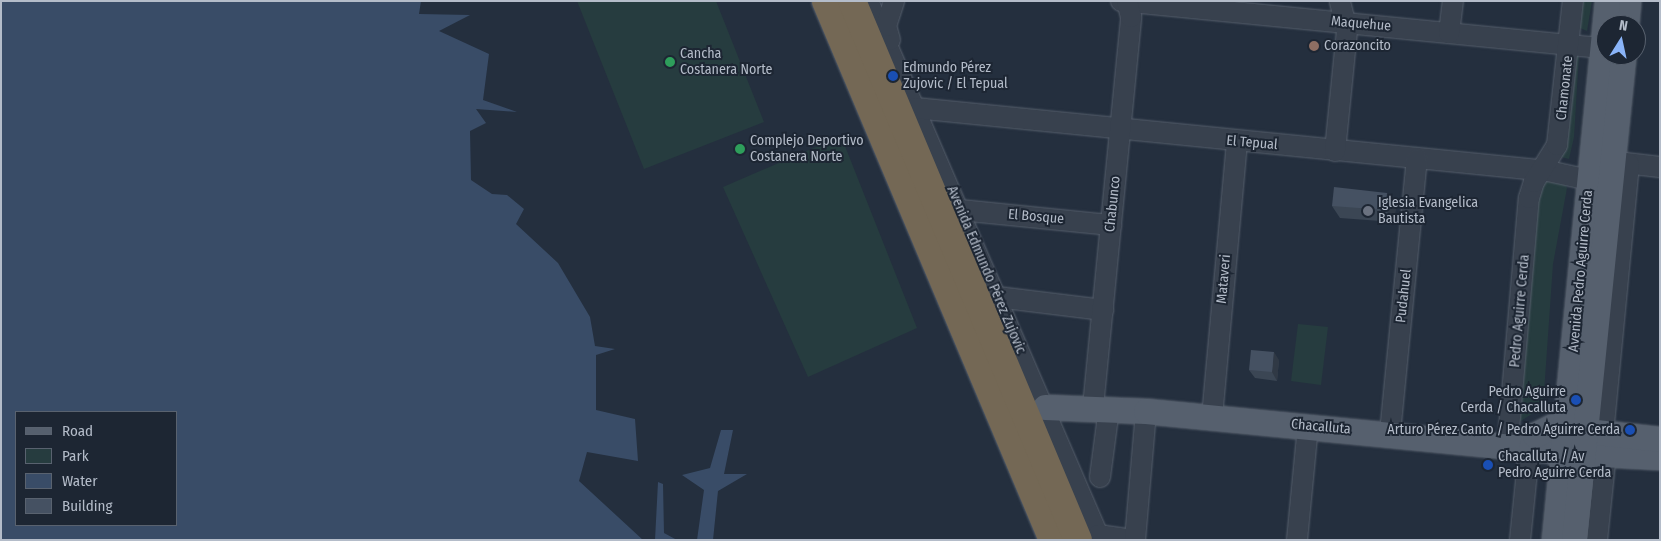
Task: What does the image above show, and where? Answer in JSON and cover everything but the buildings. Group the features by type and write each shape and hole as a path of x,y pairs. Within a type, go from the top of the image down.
{"highway":[{"path":"826,1 1052,540"},
{"name":"Avenida Edmundo Pérez Zujovic","path":"852,1 1092,538"}],"main road":[{"name":"Avenida Pedro Aguirre Cerda","path":"1607,1 1608,15"},
{"path":"1627,15 1628,1"},
{"name":"Avenida Pedro Aguirre Cerda","path":"1554,540 1585,442 1589,180 1610,65"},
{"name":"Avenida Pedro Aguirre Cerda","path":"1574,540 1608,208 1620,163 1613,65"},
{"path":"1589,180 1600,190 1608,208"},
{"name":"Chacalluta","path":"1045,407 1101,408 1212,417 1525,447"},
{"path":"1525,447 1541,430 1585,442 1660,457"},
{"path":"1585,442 1660,439"}],"street":[{"name":"Avenida Edmundo Pérez Zujovic","path":"868,1 1045,407 1092,538"},
{"path":"894,1 886,26 897,69"},
{"path":"1335,151 1347,30 1340,1"},
{"path":"1450,33 1453,1"},
{"name":"Chamonate","path":"1544,171 1557,146 1573,1"},
{"name":"Maquehue","path":"1125,2 1220,6 1344,22 1596,49"},
{"name":"Chabunco","path":"1101,408 1103,310 1131,17 1125,2"},
{"name":"El Tepual","path":"915,108 1120,131 1544,171 1589,180"},
{"name":"Mataveri","path":"1212,417 1237,141"},
{"name":"Pudahuel","path":"1390,433 1417,159"},
{"path":"1620,163 1660,167"},
{"name":"Avenida Pedro Aguirre Cerda","path":"1597,540 1585,442 1620,163"},
{"name":"Pedro Aguirre Cerda","path":"1520,540 1528,461 1525,447 1509,429 1528,217 1534,182 1544,171"},
{"name":"El Bosque","path":"960,210 1111,225"},
{"path":"998,298 1103,310"},
{"path":"1100,477 1101,408"},
{"path":"1092,538 1135,540 1146,412"},
{"path":"1297,540 1308,426"}],"green space":[{"name":"Cancha Costanera Norte","path":"577,1 716,1 764,122 644,169"},
{"path":"1582,1 1592,1 1587,31 1580,28"},
{"path":"1579,55 1574,137 1569,159 1557,156 1570,56"},
{"path":"841,136 917,328 808,377 723,187"},
{"path":"1548,181 1565,183 1567,188 1553,264 1543,407 1516,424 1536,197 1544,183"},
{"path":"1298,324 1328,327 1321,385 1291,381"}],"water":[{"path":"1,1 421,1 419,14 470,15 439,31 489,54 483,100 517,112 476,109 486,123 470,131 471,180 492,194 507,195 524,209 516,224 558,263 590,317 595,346 615,349 596,355 596,410 635,419 638,461 587,452 579,481 643,540 1,540"},
{"path":"721,430 733,430 724,474 747,474 718,491 713,540 697,540 704,490 682,475 710,468"},
{"path":"658,482 663,484 664,533 677,540 655,540"}],"place":[{"name":"Corazoncito","path":"1314,46"},
{"name":"Cancha Costanera Norte","path":"670,62"},
{"name":"Edmundo Pérez Zujovic / El Tepual","path":"893,76"},
{"name":"Complejo Deportivo Costanera Norte","path":"740,149"},
{"name":"Iglesia Evangelica Bautista","path":"1368,211"},
{"name":"Pedro Aguirre Cerda / Chacalluta","path":"1576,400"},
{"name":"Arturo Pérez Canto / Pedro Aguirre Cerda","path":"1630,430"},
{"name":"Chacalluta / Av Pedro Aguirre Cerda","path":"1488,465"}]}
